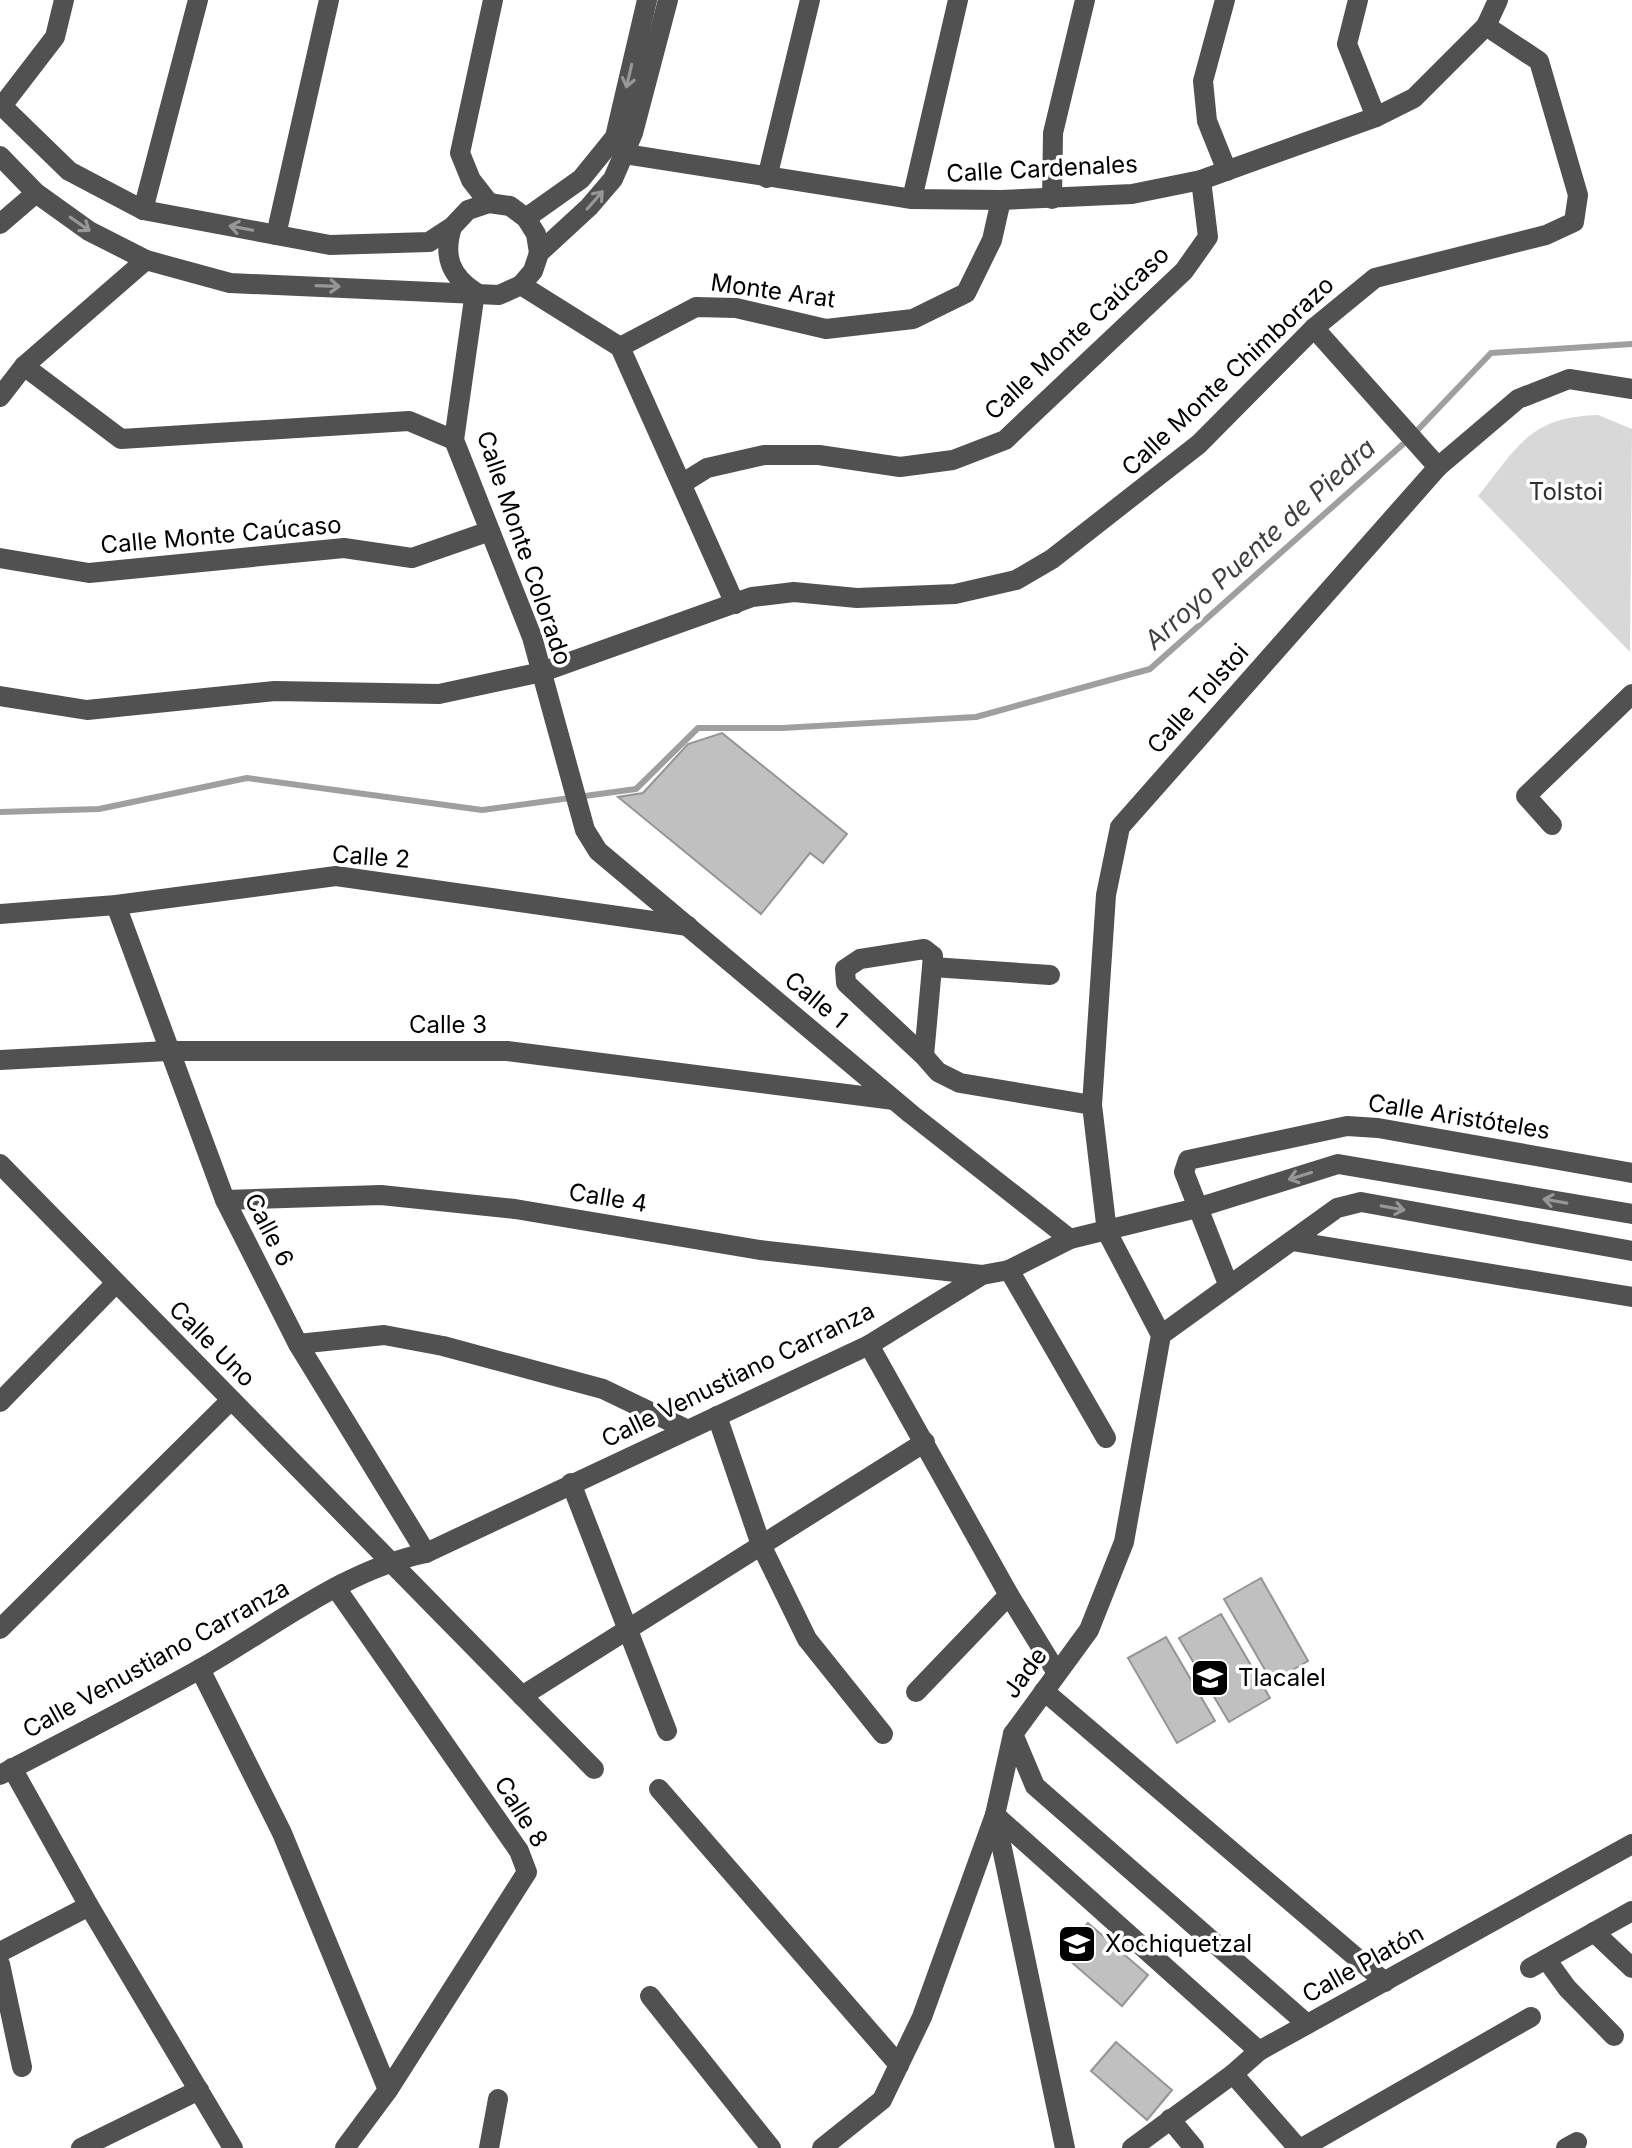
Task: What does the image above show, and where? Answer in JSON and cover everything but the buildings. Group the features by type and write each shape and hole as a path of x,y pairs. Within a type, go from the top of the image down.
{"street":[{"path":"0,156 36,193 89,231 146,260 230,283 499,295 521,285 533,271 539,253 536,234 526,218 510,206 489,203 468,210 452,227 429,242 330,245 143,210 69,171 1,105 55,37 64,0"},
{"path":"143,210 198,0"},
{"path":"276,235 329,0"},
{"path":"489,203 471,180 460,153 493,0"},
{"path":"526,218 581,179 615,137 647,0"},
{"path":"539,253 589,207 613,179 625,154 668,0"},
{"path":"767,178 810,0"},
{"path":"912,199 958,0"},
{"path":"1052,199 1053,133 1085,0"},
{"path":"1225,0 1203,81 1207,121 1227,171"},
{"path":"1358,0 1347,44 1376,117"},
{"name":"Calle Cardenales","path":"625,154 912,199 1052,199 1132,194 1201,180 1376,117 1414,98 1486,26 1498,0"},
{"name":"Calle Monte Chimborazo","path":"0,696 87,710 275,691 439,694 542,672 752,597 794,592 857,598 955,594 1016,580 1052,559 1199,444 1314,328 1375,278 1546,235 1574,222 1578,195 1539,61 1486,26"},
{"name":"Calle Monte Caúcaso","path":"683,483 707,468 764,455 819,455 900,467 953,460 1005,440 1184,271 1208,237 1201,180"},
{"path":"0,224 36,193"},
{"name":"Monte Arat","path":"620,347 696,307 736,308 826,329 913,319 966,293 992,240 1001,200"},
{"path":"452,227 446,245 449,264 459,281 475,292"},
{"path":"0,397 24,366 146,260"},
{"path":"521,285 620,347 735,604"},
{"name":"Calle Monte Colorado","path":"475,292 454,440 532,637 567,771"},
{"path":"1314,328 1438,467"},
{"path":"24,366 121,439 409,421 454,440"},
{"name":"Calle Tolstoi","path":"1107,1232 1092,1105 1106,895 1120,827 1438,467 1518,399 1569,379 1632,389"},
{"name":"Calle Monte Caúcaso","path":"0,558 89,573 344,548 412,558 490,531"},
{"path":"1552,825 1526,796 1632,694"},
{"name":"Calle 1","path":"567,771 585,830 598,851 894,1100 1070,1239"},
{"name":"Calle 2","path":"0,914 116,905 336,876 688,926"},
{"name":"Calle 6","path":"116,905 167,1051 225,1200 298,1344 426,1553"},
{"path":"924,1056 933,956 924,949 860,959 845,969 846,983 938,1072 960,1083 1092,1105"},
{"path":"932,967 1050,975"},
{"name":"Calle 3","path":"0,1060 167,1051 507,1051 894,1100"},
{"name":"Calle Aristóteles","path":"1197,1208 1184,1172 1188,1160 1347,1126 1378,1128 1632,1173"},
{"name":"Calle Uno","path":"0,1164 594,1769"},
{"name":"Calle Venustiano Carranza","path":"6,1771 200,1669 336,1588 389,1561 426,1553 869,1345 982,1275 1009,1270 1070,1239 1197,1208 1338,1164 1632,1214"},
{"name":"Calle 4","path":"225,1200 381,1195 515,1209 760,1250 982,1275"},
{"path":"1107,1232 1161,1335 1337,1208 1361,1202 1632,1251"},
{"path":"1197,1208 1228,1284"},
{"path":"1292,1241 1632,1297"},
{"path":"1009,1270 1106,1438"},
{"path":"0,1402 115,1284"},
{"path":"298,1344 384,1335 443,1346 603,1389 686,1429"},
{"name":"Jade","path":"822,2148 882,2100 922,2017 995,1815 1013,1734 1089,1630 1124,1542 1161,1335"},
{"path":"869,1345 1009,1595 1057,1673"},
{"path":"0,1629 231,1400"},
{"path":"717,1416 761,1545 807,1639 883,1734"},
{"path":"522,1696 925,1442"},
{"path":"571,1483 667,1731"},
{"name":"Calle 8","path":"336,1588 519,1851 527,1872 388,2090 345,2148"},
{"path":"916,1692 1009,1595"},
{"path":"200,1669 282,1833 388,2090"},
{"path":"1044,1691 1385,1982"},
{"path":"1013,1734 1035,1786 1307,2024"},
{"path":"6,1771 233,2148"},
{"path":"659,1789 899,2065"},
{"path":"995,1815 1259,2051"},
{"path":"995,1815 1065,2148"},
{"name":"Calle Platón","path":"1132,2148 1233,2074 1259,2051 1632,1844"},
{"path":"0,1952 89,1906"},
{"path":"1614,2036 1567,1988 1538,1964 1632,1911"},
{"path":"1594,1932 1632,1968"},
{"path":"0,1964 22,2067"},
{"path":"650,1996 771,2148"},
{"path":"1233,2074 1300,2148 1531,2017"},
{"path":"81,2148 199,2090"},
{"path":"489,2148 498,2099"},
{"path":"1170,2119 1194,2148"}],"green space":[{"name":"Tolstoi","path":"1598,415 1632,429 1630,652 1478,496 1515,449 1540,429 1575,417"}],"waterway":[{"name":"Arroyo Puente de Piedra","path":"0,812 99,809 247,778 482,810 636,789 698,728 782,728 976,717 1150,669 1411,437 1491,353 1632,344"}],"place":[{"name":"Tlacalel","path":"1210,1678"},
{"name":"Xochiquetzal","path":"1077,1944"}]}
